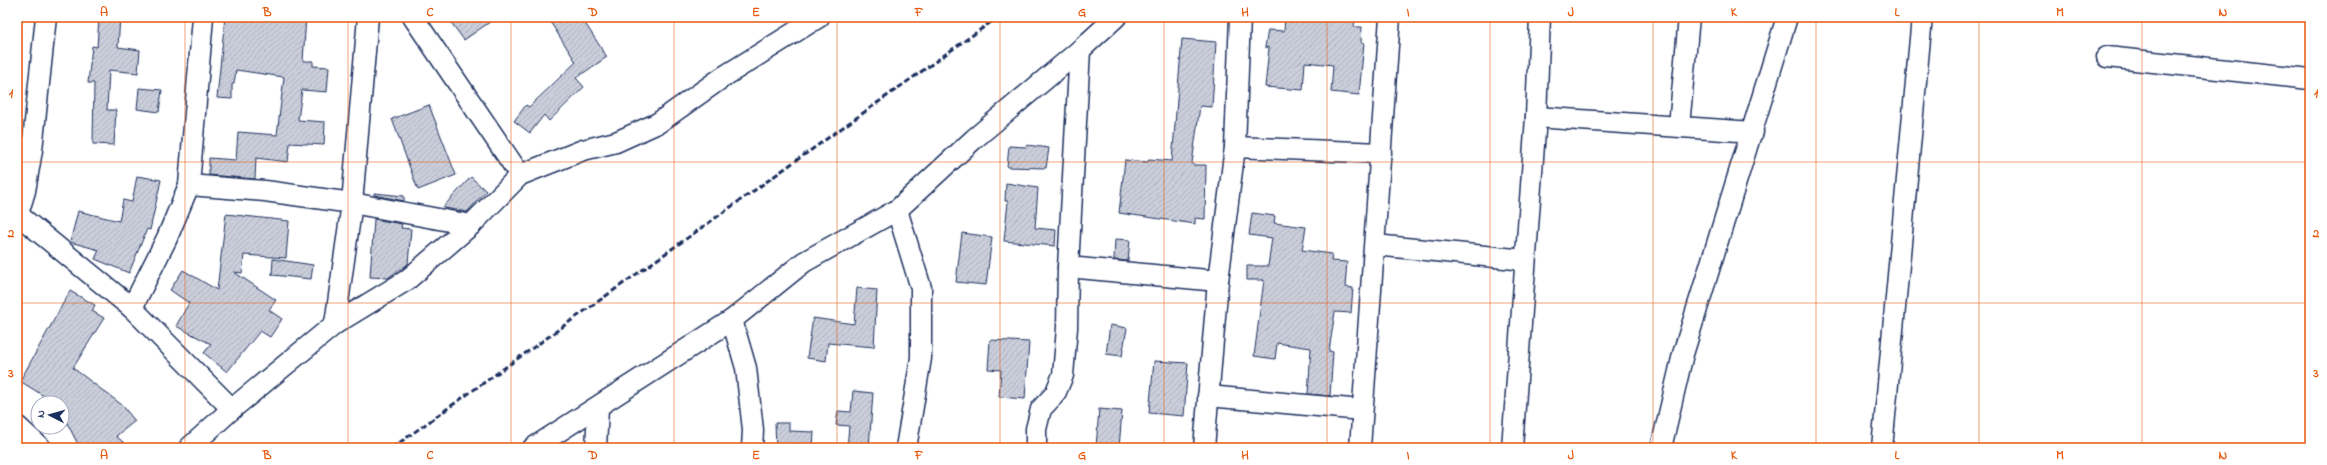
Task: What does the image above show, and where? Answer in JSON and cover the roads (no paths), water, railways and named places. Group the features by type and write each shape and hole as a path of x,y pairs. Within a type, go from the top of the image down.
{"street":[{"path":"46,17 32,150 25,191 17,215 132,308 232,409"},
{"path":"132,308 167,238 189,185 202,17"},
{"path":"413,17 520,175"},
{"path":"189,448 232,409 335,324 407,280 471,225 520,175 583,150 616,142 658,123 723,77 819,17"},
{"path":"533,448 598,408 732,320 804,262 897,210 974,139 1080,50 1116,17"},
{"path":"1204,448 1218,281 1235,147 1240,17"},
{"path":"1360,448 1390,17"},
{"path":"1512,448 1536,117 1540,17"},
{"path":"1679,126 1689,17"},
{"path":"1661,448 1683,354 1753,132 1787,17"},
{"path":"1882,448 1922,17"},
{"path":"335,324 352,203 369,18"},
{"path":"1036,448 1036,429 1041,409 1055,394 1063,375 1067,328 1068,267 1080,50"},
{"path":"2107,57 2310,79"},
{"path":"1536,117 1753,132"},
{"path":"1235,147 1381,153"},
{"path":"189,185 266,191 352,203 471,225"},
{"path":"897,210 921,288 921,358 906,448"},
{"path":"1375,245 1525,260"},
{"path":"1068,267 1218,281"},
{"path":"732,320 746,368 753,430 752,448"},
{"path":"1208,396 1362,410"},
{"path":"596,448 598,408"},
{"path":"17,426 41,448"}],"railway":[{"path":"392,448 998,17"}]}
